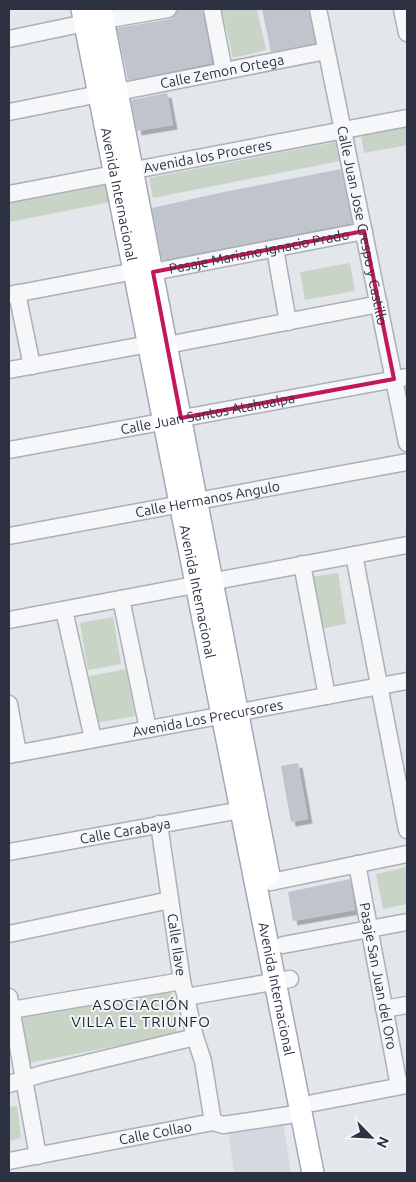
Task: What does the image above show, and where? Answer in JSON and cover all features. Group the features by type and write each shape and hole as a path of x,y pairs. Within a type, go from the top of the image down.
{"main road":[{"name":"Avenida Internacional","path":"93,15 230,714 271,882 283,945 282,980"},
{"name":"Avenida Internacional","path":"230,714 241,810 282,980 308,1108 327,1173"},
{"name":"Avenida Internacional","path":"308,1108 314,1173"}],"street":[{"path":"9,39 93,15 168,9"},
{"path":"212,9 224,71"},
{"name":"Calle Juan Jose Crespo y Castillo","path":"318,9 379,304 401,378 407,443"},
{"path":"402,9 407,33"},
{"name":"Calle Zemon Ortega","path":"9,112 326,51"},
{"name":"Avenida los Proceres","path":"9,194 407,118"},
{"name":"Pasaje Mariano Ignacio Prado","path":"13,294 275,249 364,231"},
{"path":"275,249 288,322"},
{"path":"13,294 32,366"},
{"path":"9,370 288,322 379,304"},
{"name":"Calle Juan Santos Atahualpa","path":"9,450 401,378"},
{"name":"Calle Hermanos Angulo","path":"9,536 407,462"},
{"path":"9,620 407,544"},
{"path":"354,555 407,830"},
{"path":"302,564 327,696"},
{"path":"121,599 148,729"},
{"path":"64,610 93,739"},
{"name":"Avenida Los Precursores","path":"13,754 407,681"},
{"path":"9,704 13,754"},
{"name":"Calle Carabaya","path":"9,852 241,810"},
{"name":"Calle Ilave","path":"159,824 184,989 195,1037 203,1061 213,1122"},
{"path":"271,882 407,854"},
{"name":"Pasaje San Juan del Oro","path":"357,864 384,1009 403,1086"},
{"path":"9,934 170,900"},
{"path":"283,945 407,922"},
{"path":"38,1156 16,1082 10,1004 282,980"},
{"path":"384,1009 407,1005"},
{"path":"16,1082 195,1037"},
{"name":"Calle Collao","path":"9,1161 213,1122 223,1125 403,1086"}],"highlighted area":[{"path":"364,231 394,379 181,418 153,272"}],"shaded area":[{"path":"283,1121 291,1173 234,1173 228,1130"}],"green space":[{"path":"257,9 266,50 233,58 222,10"},
{"path":"407,126 407,145 364,153 361,135"},
{"path":"341,141 345,160 153,198 149,178"},
{"path":"113,182 116,201 9,222 9,202"},
{"path":"350,263 355,291 305,300 300,272"},
{"path":"338,573 346,624 318,629 310,577"},
{"path":"113,617 121,664 88,670 80,623"},
{"path":"126,669 135,716 95,723 86,677"},
{"path":"407,867 407,904 383,909 376,874"},
{"path":"171,989 177,1034 29,1063 23,1017"},
{"path":"17,1106 21,1138 9,1141 9,1107"}],"building":[{"path":"178,9 202,9 212,63 128,80 117,28 170,19 175,16"},
{"path":"262,9 308,9 315,43 271,52"},
{"path":"167,93 173,125 137,131 131,100"},
{"path":"341,169 352,223 162,260 152,208"},
{"path":"298,763 308,819 291,822 281,766"},
{"path":"350,879 355,910 293,921 288,892"}],"district":[{"name":"ASOCIACIÓN VILLA EL TRIUNFO","path":"141,1014"}]}
